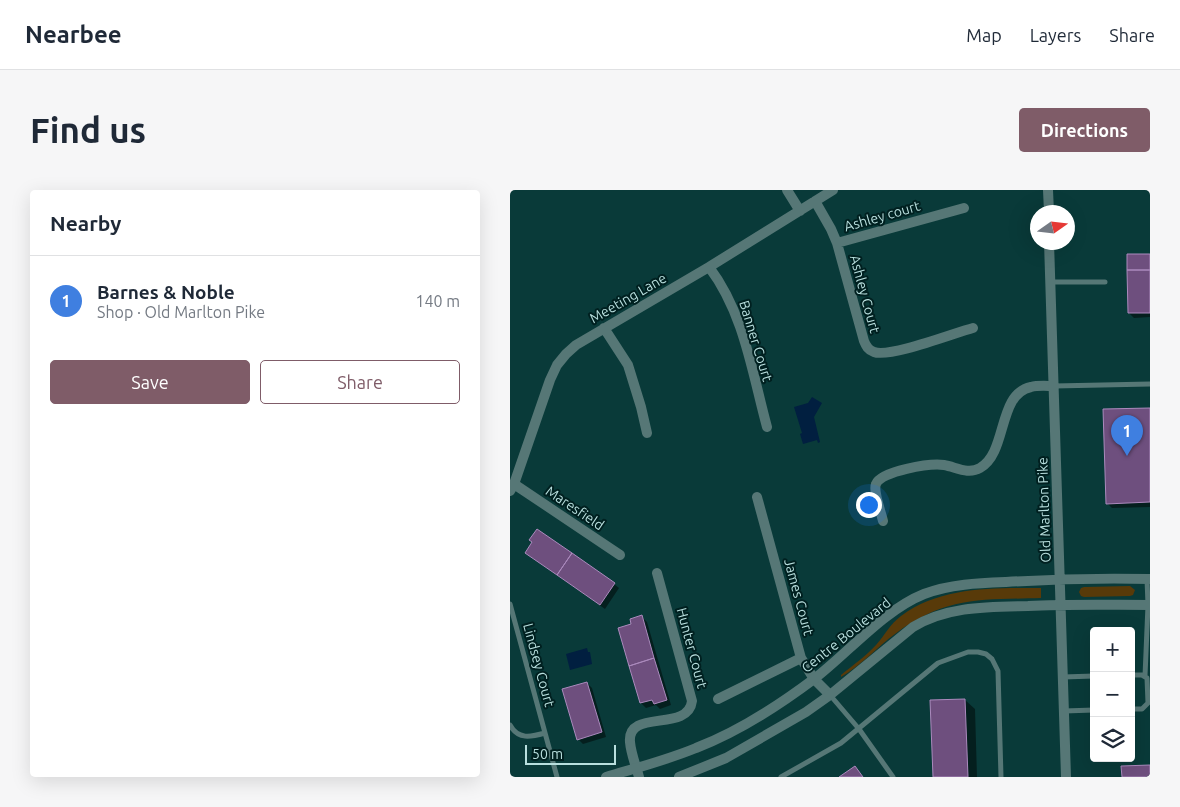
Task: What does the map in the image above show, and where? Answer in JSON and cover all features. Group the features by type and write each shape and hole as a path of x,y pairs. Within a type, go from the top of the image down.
{"street":[{"path":"787,190 800,211"},
{"name":"Meeting Lane","path":"512,488 550,380 558,364 566,354 576,345 709,267 833,190"},
{"path":"1048,190 1048,205"},
{"name":"Ashley Court","path":"815,201 828,222 837,243 864,341 868,348 874,352 883,353 973,328"},
{"name":"Ashley court","path":"837,243 964,208"},
{"name":"Old Marlton Pike","path":"1050,250 1066,777"},
{"name":"Banner Court","path":"709,267 722,283 735,310 767,427"},
{"path":"604,328 628,365 641,407 646,433"},
{"path":"883,521 875,488 876,482 881,477 935,464 961,471 980,468 987,462 993,452 1015,396 1031,387 1054,386"},
{"name":"Maresfield","path":"512,488 620,555"},
{"name":"James Court","path":"758,497 801,658 814,679 830,695"},
{"name":"Hunter Court","path":"638,773 630,742 633,730 643,723 682,716 689,710 692,701 657,573"},
{"name":"Centre Boulevard","path":"606,777 638,773 733,731 781,703 814,679 894,611 924,594 968,584 1060,578 1149,579"},
{"path":"679,777 726,758 752,744 830,695 872,659 913,627 928,618 981,607 1061,604 1149,605"},
{"name":"Hunter Court","path":"718,698 801,658"}],"lane":[{"path":"1051,282 1105,282"},
{"path":"1054,386 1150,384"},
{"path":"1135,709 1142,709 1148,703 1147,678 1145,676 1149,579"},
{"name":"Lindsey Court","path":"510,604 558,777"},
{"path":"781,777 841,743 938,663 970,652 982,653 992,659 998,672 1001,777"},
{"path":"1135,675 1145,676"},
{"path":"1063,677 1090,676"},
{"path":"830,695 859,728 893,777"},
{"path":"1064,711 1090,710"},
{"path":"510,725 515,732 524,737 545,733"}],"shaded area":[{"path":"1130,586 1135,590 1133,595 1130,596 1084,597 1079,592 1084,587"},
{"path":"1041,588 1041,598 965,602 931,613 895,634 856,667 841,677 872,649 897,619 917,606 950,594 968,591"}],"water":[{"path":"812,397 822,403 814,417 820,442 818,443 817,440 803,444 800,434 802,433 794,407 808,403"},
{"path":"587,648 588,652 590,652 592,664 570,670 566,654"}],"building":[{"path":"1127,254 1150,254 1150,270 1127,270"},
{"path":"1127,270 1150,270 1150,313 1128,313"},
{"path":"1150,408 1150,502 1106,504 1103,409"},
{"path":"537,529 572,553 557,575 525,553 532,542 529,540"},
{"path":"572,553 615,583 600,605 557,575"},
{"path":"642,615 654,658 629,666 618,628 631,624 630,619"},
{"path":"654,658 667,700 654,704 652,700 640,703 629,666"},
{"path":"587,682 602,732 577,740 562,689"},
{"path":"965,699 968,777 933,777 930,700"},
{"path":"1150,765 1150,777 1122,777 1121,766"},
{"path":"855,766 863,777 839,777"}],"place":[{"name":"Barnes & Noble","path":"1127,456"}]}
